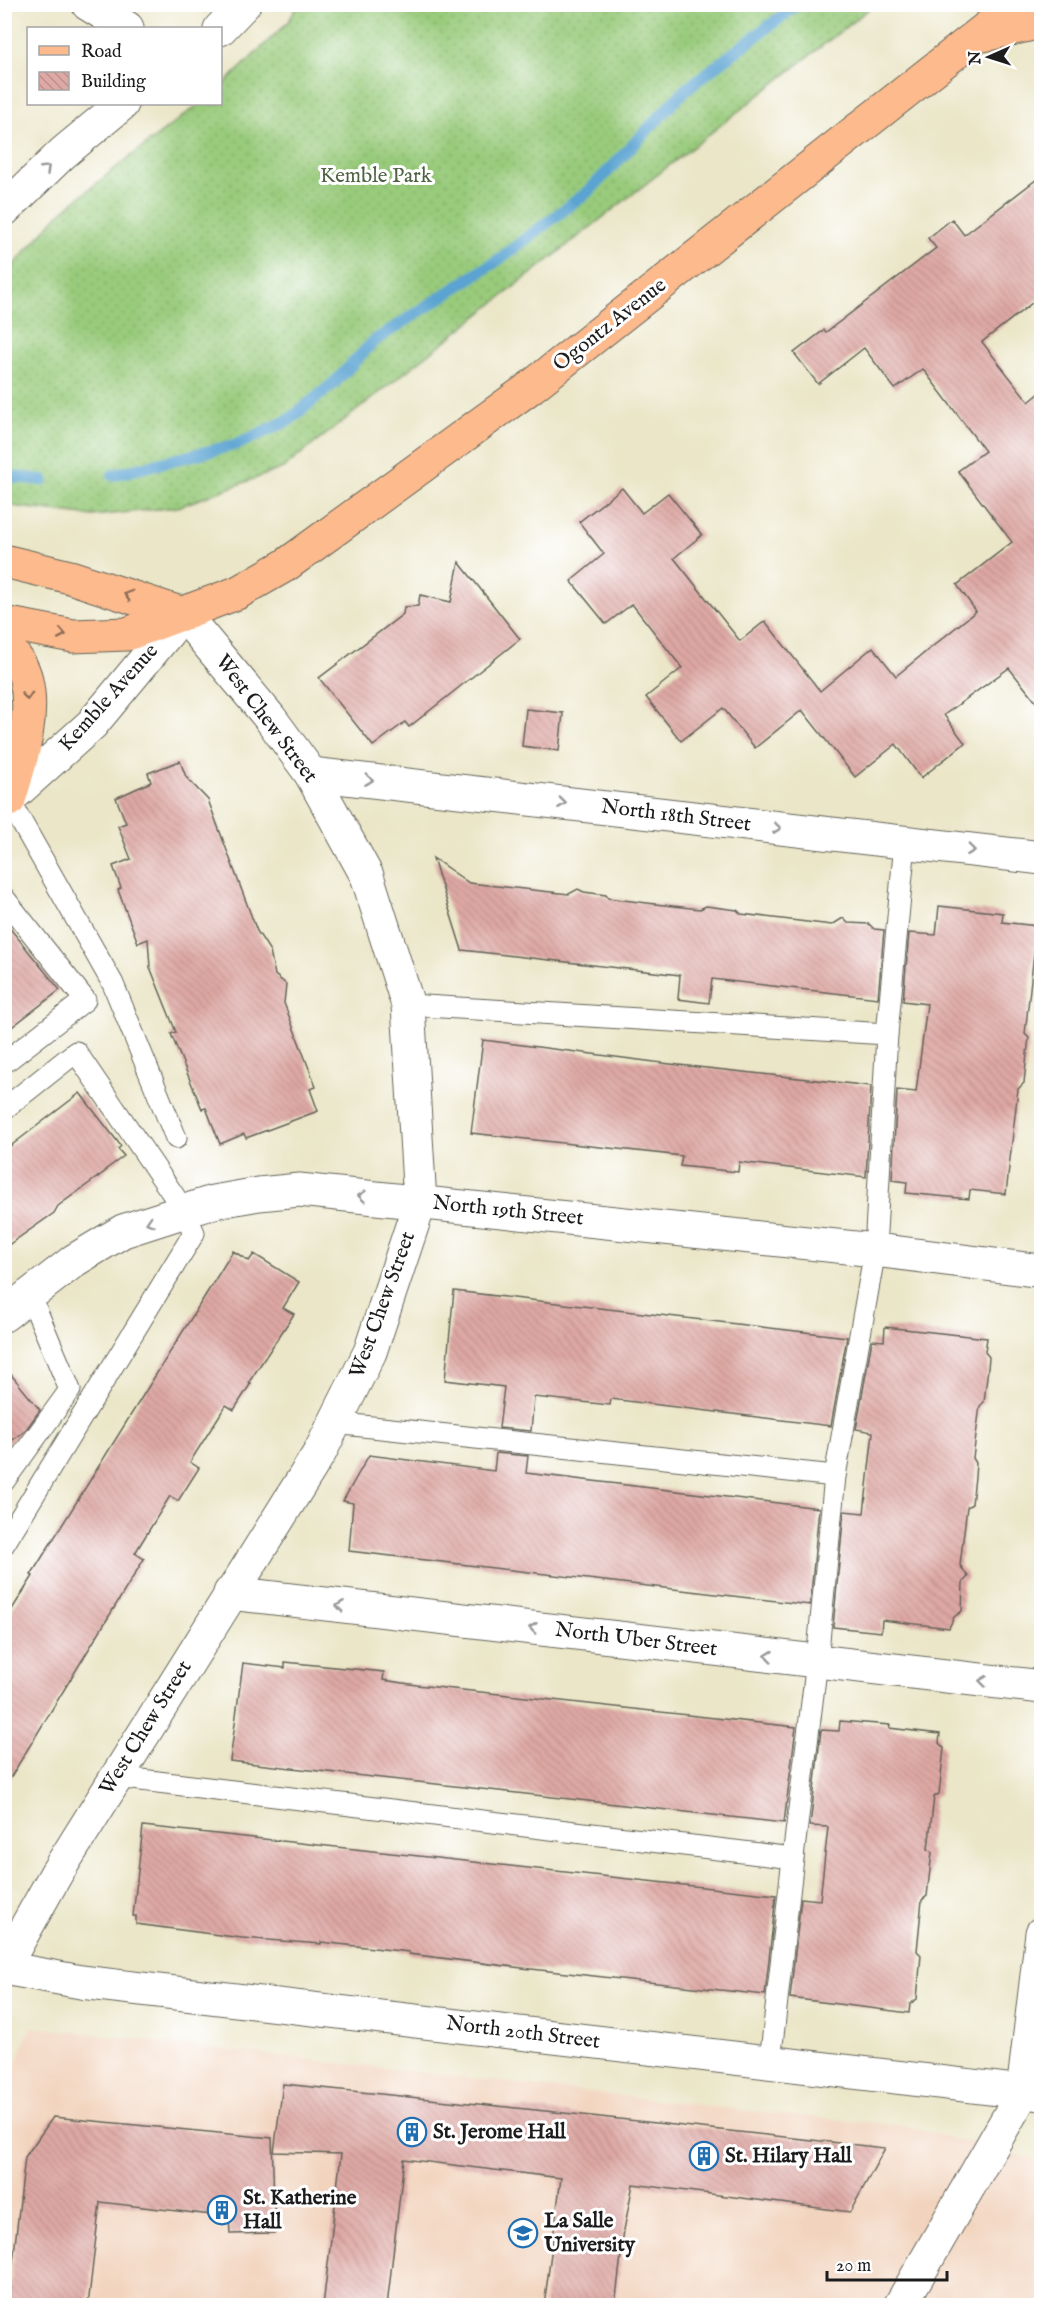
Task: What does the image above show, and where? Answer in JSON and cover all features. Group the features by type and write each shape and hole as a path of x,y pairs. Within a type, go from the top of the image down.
{"main road":[{"name":"Ogontz Avenue","path":"4,623 73,636 127,633 237,592 286,565 531,387 1017,4"},
{"path":"976,37 1041,22"},
{"path":"4,561 70,577 183,614"},
{"path":"4,644 14,654 26,679 28,707 25,743 7,802"}],"street":[{"path":"87,4 125,27"},
{"path":"222,27 244,4"},
{"path":"4,210 63,153 121,105"},
{"name":"West Chew Street","path":"4,1967 56,1874 320,1452 370,1352 420,1202 408,1005 367,876 311,774 270,718 183,614"},
{"name":"Kemble Avenue","path":"7,802 92,724 183,614"},
{"name":"North 18th Street","path":"311,774 1041,858"},
{"name":"North 19th Street","path":"4,1315 75,1260 123,1231 213,1202 299,1190 875,1250 1041,1271"},
{"name":"North Uber Street","path":"230,1593 1041,1687"},
{"path":"900,2306 1032,2093 1041,1933"},
{"name":"North 20th Street","path":"4,1967 81,1982 1032,2093"}],"lane":[{"path":"7,802 114,984 176,1138"},
{"path":"770,2062 817,1661 836,1476 875,1250 887,1034 905,843"},
{"path":"4,898 85,1000 4,1063"},
{"path":"408,1005 887,1034"},
{"path":"4,1109 76,1052 185,1212 194,1233 4,1544"},
{"path":"4,1481 70,1390 30,1295"},
{"path":"334,1423 836,1476"},
{"path":"116,1777 793,1858"}],"shaded area":[{"name":"La Salle University","path":"31,2027 766,2113 899,2125 1041,2161 1041,2305 5,2306 5,2090"}],"green space":[{"name":"Kemble Park","path":"297,5 874,5 283,468 178,507 92,516 5,505 4,277 59,214 109,173 198,105 222,105 222,86 289,21"}],"building":[{"path":"1041,176 1041,296 982,342 1029,402 1041,392 1041,708 1009,668 944,715 965,743 921,778 896,744 855,777 802,710 755,748 723,708 681,741 646,697 682,668 632,604 606,624 571,581 604,554 579,522 622,488 642,513 668,493 702,535 674,558 740,641 765,621 820,691 873,647 896,676 976,611 957,585 1012,542 958,471 985,451 923,369 895,389 864,348 818,384 794,353 824,330 826,332 936,248 928,238 952,219 964,235"},
{"path":"459,562 520,639 409,727 405,722 373,746 319,678 403,614 404,607 418,606 420,595 451,602"},
{"path":"526,709 563,713 559,751 522,746"},
{"path":"180,761 186,777 208,800 257,931 270,951 275,975 286,984 284,1003 316,1087 310,1089 318,1111 246,1138 244,1134 220,1144 206,1108 202,1109 171,1034 176,1032 150,967 148,939 138,943 118,890 121,888 113,866 131,859 118,826 126,823 116,798 151,782 148,773"},
{"path":"433,858 469,883 569,894 578,889 606,895 608,898 655,904 700,909 706,906 737,910 741,914 832,925 843,918 848,923 869,924 874,929 884,930 878,998 712,979 709,1003 678,999 680,975 462,950"},
{"path":"939,906 1003,913 1002,922 1037,926 1025,1034 1029,1038 1024,1083 1018,1089 1006,1194 970,1190 969,1199 906,1193 907,1182 892,1180 897,1090 916,1092 927,1004 903,1001 909,933 936,935"},
{"path":"4,921 60,990 4,1033"},
{"path":"483,1040 670,1064 871,1086 866,1177 739,1162 738,1172 680,1166 682,1156 471,1133"},
{"path":"80,1093 121,1146 118,1149 124,1156 58,1206 54,1213 4,1248 4,1151"},
{"path":"233,1251 249,1261 254,1254 299,1282 283,1308 294,1314 249,1382 251,1383 234,1410 226,1405 190,1462 199,1468 178,1501 170,1496 135,1553 144,1559 4,1788 4,1622"},
{"path":"454,1291 847,1337 831,1426 611,1399 610,1405 534,1397 531,1431 499,1428 504,1387 445,1380"},
{"path":"885,1327 987,1338 985,1352 989,1357 984,1402 980,1406 973,1458 976,1463 972,1504 967,1507 960,1565 968,1577 963,1582 962,1611 954,1617 949,1628 882,1620 881,1632 833,1627 844,1511 864,1513 873,1432 856,1429 872,1340 884,1341"},
{"path":"4,1366 40,1410 25,1431 4,1446"},
{"path":"496,1453 528,1456 526,1473 819,1508 810,1605 349,1551 353,1503 343,1501 369,1455 494,1471"},
{"path":"285,1662 384,1672 383,1680 417,1685 796,1727 784,1823 230,1761 243,1663 285,1668"},
{"path":"840,1721 890,1725 889,1728 940,1734 939,1743 944,1748 939,1794 934,1797 928,1849 932,1852 927,1896 922,1900 917,1951 921,1955 917,1999 910,2004 909,2013 790,1998 801,1898 820,1900 828,1827 810,1826 821,1730 839,1731"},
{"path":"143,1826 776,1895 765,1995 522,1968 321,1942 321,1944 242,1938 136,1924 136,1916 133,1916"},
{"path":"283,2084 885,2148 850,2212 633,2184 624,2230 615,2306 544,2306 561,2178 404,2159 387,2306 323,2306 341,2154 274,2152"},
{"name":"St. Katherine Hall","path":"53,2117 272,2138 275,2233 230,2234 229,2217 100,2202 88,2306 8,2306 25,2157"}],"waterway":[{"path":"113,475 238,444 289,420 334,383 374,341 498,260 589,191 686,89 798,4"},
{"path":"4,476 43,480"}],"place":[{"name":"St. Jerome Hall","path":"412,2132"},
{"name":"St. Hilary Hall","path":"704,2156"},
{"name":"St. Katherine Hall","path":"222,2210"},
{"name":"La Salle University","path":"523,2233"}]}
